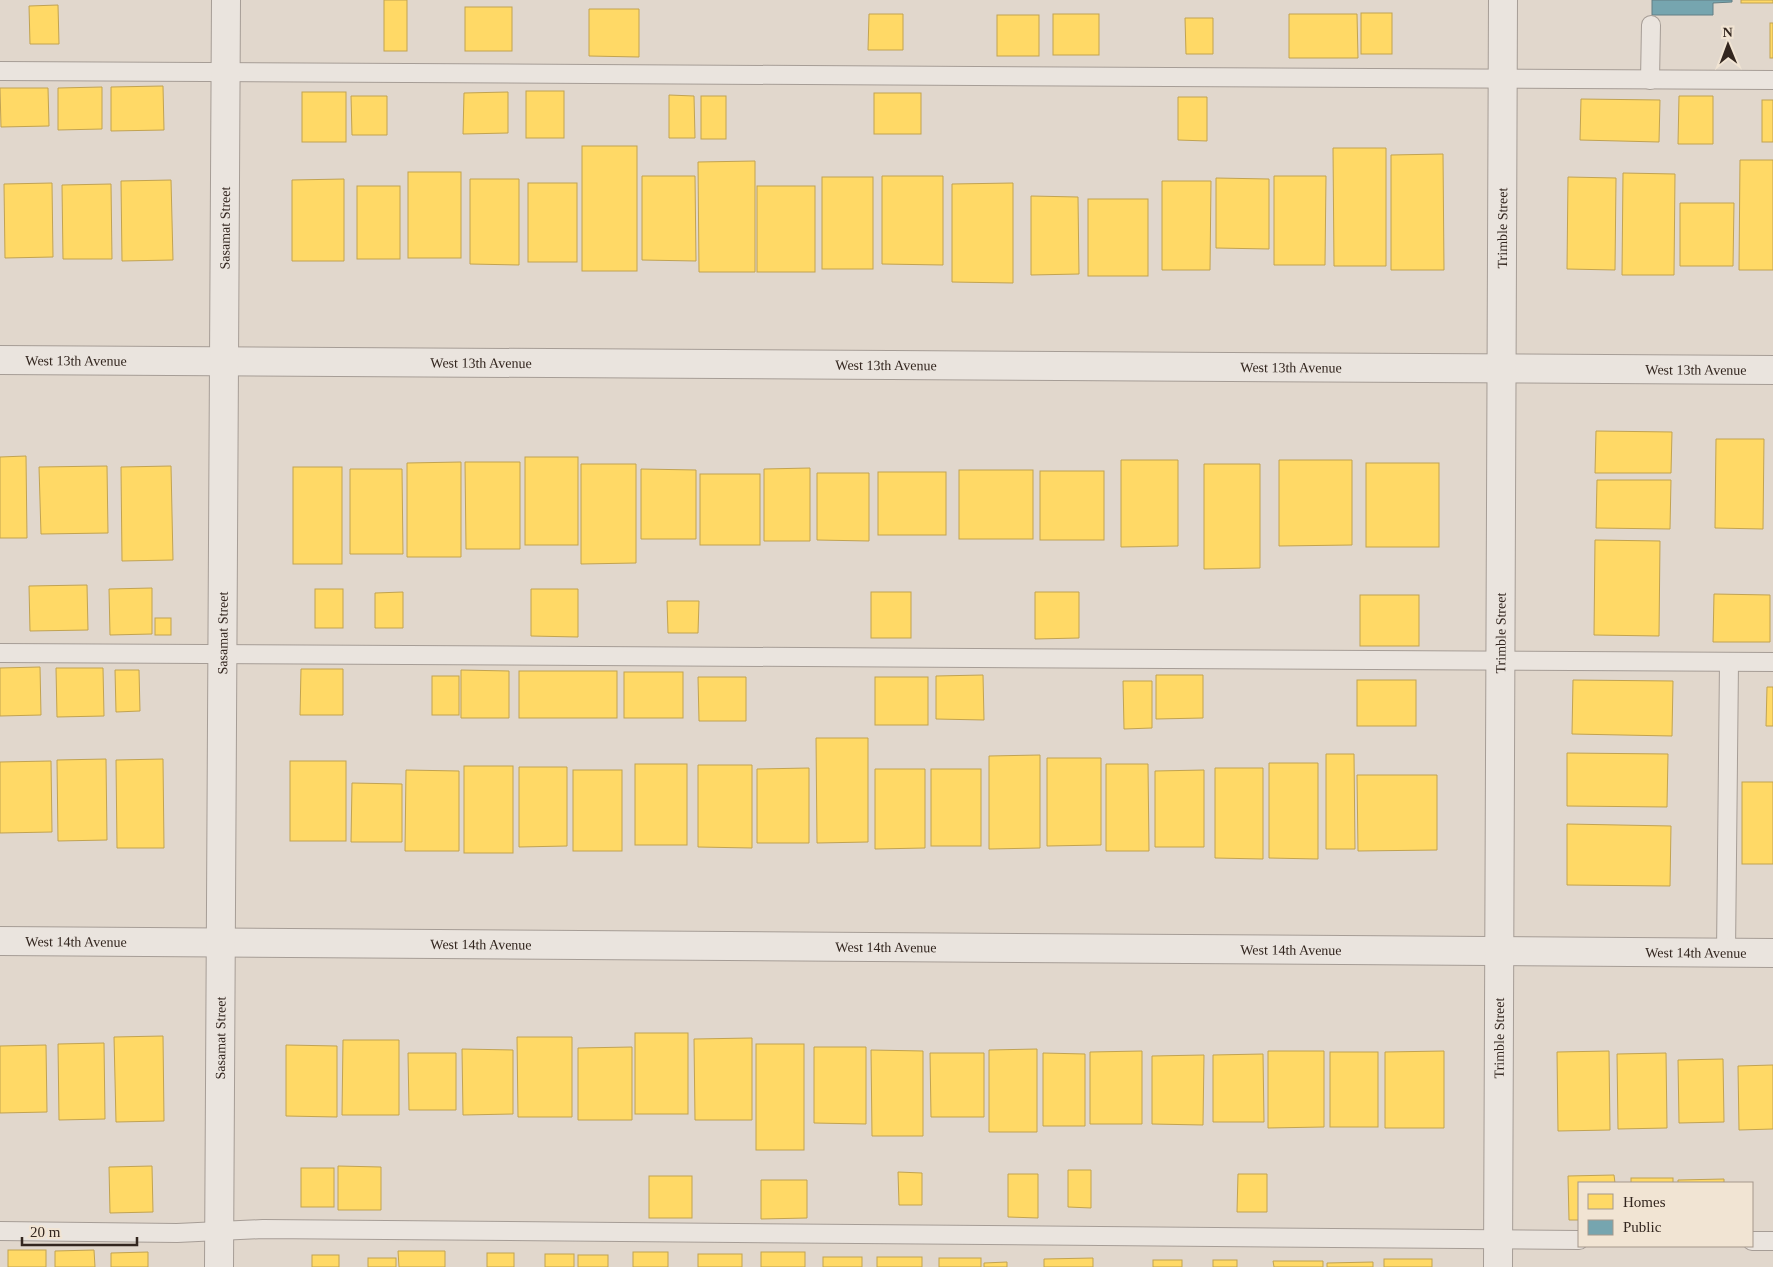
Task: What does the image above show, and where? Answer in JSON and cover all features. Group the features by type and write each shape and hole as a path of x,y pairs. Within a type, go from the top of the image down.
{"street":[{"name":"Sasamat Street","path":"219,1267 226,0"},
{"name":"Trimble Street","path":"1498,1267 1503,0"},
{"name":"West 13th Avenue","path":"0,360 1773,370"},
{"name":"West 14th Avenue","path":"0,941 1773,953"}],"lane":[{"path":"1650,80 1651,25"},
{"path":"0,71 1773,80"},
{"path":"0,652 1773,662"},
{"path":"1726,953 1729,662"},
{"path":"0,1231 177,1233 283,1229 1578,1240"},
{"path":"1753,1241 1773,1241"}],"building: Homes":[{"path":"384,0 407,0 407,51 384,51"},
{"path":"1741,0 1773,0 1773,3 1741,3"},
{"path":"58,5 59,44 30,44 29,6"},
{"path":"465,7 512,7 512,51 465,51"},
{"path":"589,9 639,9 639,57 589,56"},
{"path":"1361,13 1392,13 1392,54 1361,54"},
{"path":"869,14 903,14 903,50 868,50"},
{"path":"1053,14 1099,14 1099,55 1053,55"},
{"path":"1289,14 1357,14 1358,58 1289,58"},
{"path":"997,15 1039,15 1039,56 997,56"},
{"path":"1185,18 1213,18 1213,54 1186,54"},
{"path":"1770,23 1773,23 1773,58 1770,58"},
{"path":"163,86 164,130 111,131 111,87"},
{"path":"102,87 102,129 58,130 58,88"},
{"path":"0,88 48,88 49,126 1,127"},
{"path":"526,91 564,91 564,138 526,138"},
{"path":"302,92 346,92 346,142 302,142"},
{"path":"508,92 508,133 463,134 464,93"},
{"path":"874,93 921,93 921,134 874,134"},
{"path":"669,95 694,96 695,138 669,138"},
{"path":"351,96 387,96 387,135 352,135"},
{"path":"701,96 726,96 726,139 701,139"},
{"path":"1679,96 1713,96 1713,144 1678,144"},
{"path":"1178,97 1207,97 1207,141 1178,140"},
{"path":"1581,99 1660,100 1659,142 1580,140"},
{"path":"1762,100 1773,100 1773,142 1762,142"},
{"path":"582,146 637,146 637,271 582,271"},
{"path":"1333,148 1386,148 1386,266 1334,266"},
{"path":"1443,154 1444,270 1391,270 1391,155"},
{"path":"1740,160 1773,160 1773,270 1739,270"},
{"path":"755,161 755,272 699,272 698,162"},
{"path":"408,172 461,172 461,258 408,258"},
{"path":"1623,173 1675,174 1674,275 1622,275"},
{"path":"642,176 695,176 696,261 642,260"},
{"path":"882,176 943,176 943,265 882,264"},
{"path":"1274,176 1326,176 1325,265 1274,265"},
{"path":"822,177 873,177 873,269 822,269"},
{"path":"1568,177 1616,178 1615,270 1567,269"},
{"path":"1216,178 1269,179 1269,249 1216,248"},
{"path":"344,179 344,261 292,261 292,180"},
{"path":"470,179 519,179 519,265 470,264"},
{"path":"171,180 173,260 122,261 121,181"},
{"path":"1162,181 1211,181 1210,270 1162,270"},
{"path":"52,183 53,257 5,258 4,184"},
{"path":"528,183 577,183 577,262 528,262"},
{"path":"1013,183 1013,283 952,282 952,184"},
{"path":"111,184 112,259 63,259 62,185"},
{"path":"357,186 400,186 400,259 357,259"},
{"path":"757,186 815,186 815,272 757,272"},
{"path":"1031,196 1078,197 1079,274 1031,275"},
{"path":"1088,199 1148,199 1148,276 1088,276"},
{"path":"1680,203 1734,203 1733,266 1680,266"},
{"path":"1596,431 1672,432 1671,473 1595,473"},
{"path":"1716,439 1764,439 1763,529 1715,528"},
{"path":"26,456 27,538 0,538 0,457"},
{"path":"525,457 578,457 578,545 525,545"},
{"path":"1121,460 1178,460 1178,546 1121,547"},
{"path":"1279,460 1352,460 1352,545 1279,546"},
{"path":"461,462 461,557 407,557 407,463"},
{"path":"465,462 520,462 520,549 466,549"},
{"path":"1366,463 1439,463 1439,547 1366,547"},
{"path":"581,464 636,464 636,563 581,564"},
{"path":"1204,464 1260,464 1260,568 1204,569"},
{"path":"107,466 108,533 41,534 39,467"},
{"path":"171,466 173,560 122,561 121,467"},
{"path":"293,467 342,467 342,564 293,564"},
{"path":"810,468 810,541 764,541 764,469"},
{"path":"350,469 402,469 403,554 350,554"},
{"path":"641,469 696,470 696,539 641,539"},
{"path":"959,470 1033,470 1033,539 959,539"},
{"path":"1040,471 1104,471 1104,540 1040,540"},
{"path":"878,472 946,472 946,535 878,535"},
{"path":"817,473 869,473 869,541 817,540"},
{"path":"700,474 760,474 760,545 700,545"},
{"path":"1597,480 1671,480 1670,529 1596,528"},
{"path":"1595,540 1660,541 1659,636 1594,635"},
{"path":"87,585 88,630 30,631 29,586"},
{"path":"152,588 152,634 110,635 109,589"},
{"path":"315,589 343,589 343,628 315,628"},
{"path":"531,589 578,589 578,637 531,636"},
{"path":"403,592 403,628 375,628 375,593"},
{"path":"871,592 911,592 911,638 871,638"},
{"path":"1035,592 1079,592 1079,638 1035,639"},
{"path":"1714,594 1770,595 1770,642 1713,642"},
{"path":"1360,595 1419,595 1419,646 1360,646"},
{"path":"667,601 699,601 698,633 668,633"},
{"path":"155,618 171,618 171,635 155,635"},
{"path":"40,667 41,715 0,716 0,668"},
{"path":"56,668 103,668 104,716 57,717"},
{"path":"301,669 343,669 343,715 300,715"},
{"path":"115,670 139,670 140,711 116,712"},
{"path":"461,670 509,671 509,718 461,718"},
{"path":"519,671 617,671 617,718 519,718"},
{"path":"624,672 683,672 683,718 624,718"},
{"path":"983,675 984,720 936,719 936,676"},
{"path":"1156,675 1203,675 1203,718 1156,719"},
{"path":"432,676 459,676 459,715 432,715"},
{"path":"698,677 746,677 746,721 699,721"},
{"path":"875,677 928,677 928,725 875,725"},
{"path":"1357,680 1416,680 1416,726 1357,726"},
{"path":"1573,680 1673,681 1672,736 1572,734"},
{"path":"1123,681 1152,681 1152,728 1124,729"},
{"path":"1767,687 1773,687 1773,726 1766,726"},
{"path":"816,738 868,738 868,842 817,843"},
{"path":"1567,753 1668,754 1667,807 1567,806"},
{"path":"1326,754 1354,754 1355,849 1326,849"},
{"path":"1040,755 1040,848 989,849 989,756"},
{"path":"1047,758 1101,758 1101,845 1047,846"},
{"path":"106,759 107,840 58,841 57,760"},
{"path":"163,759 164,848 117,848 116,760"},
{"path":"51,761 52,832 0,833 0,762"},
{"path":"290,761 346,761 346,841 290,841"},
{"path":"1269,763 1318,763 1318,859 1269,858"},
{"path":"635,764 687,764 687,845 635,845"},
{"path":"1106,764 1148,764 1149,851 1106,851"},
{"path":"698,765 752,765 752,848 698,847"},
{"path":"464,766 513,766 513,853 464,853"},
{"path":"519,767 567,767 567,846 519,847"},
{"path":"809,768 809,843 757,843 757,769"},
{"path":"1215,768 1263,768 1263,859 1215,858"},
{"path":"875,769 925,769 925,848 875,849"},
{"path":"931,769 981,769 981,846 931,846"},
{"path":"406,770 459,771 459,851 405,851"},
{"path":"573,770 622,770 622,851 573,851"},
{"path":"1204,770 1204,847 1155,847 1155,771"},
{"path":"1357,775 1437,775 1437,850 1358,851"},
{"path":"1742,782 1773,782 1773,864 1742,864"},
{"path":"352,783 402,784 402,842 351,842"},
{"path":"1567,824 1671,826 1670,886 1567,885"},
{"path":"635,1033 688,1033 688,1114 635,1114"},
{"path":"163,1036 164,1121 116,1122 114,1037"},
{"path":"517,1037 572,1037 572,1117 518,1117"},
{"path":"752,1038 752,1120 695,1120 694,1039"},
{"path":"343,1040 399,1040 399,1115 342,1115"},
{"path":"104,1043 105,1119 59,1120 58,1044"},
{"path":"756,1044 804,1044 804,1150 756,1150"},
{"path":"46,1045 47,1112 0,1113 0,1046"},
{"path":"286,1045 337,1046 337,1117 286,1116"},
{"path":"632,1047 632,1120 578,1120 578,1048"},
{"path":"814,1047 866,1047 866,1124 814,1123"},
{"path":"462,1049 513,1050 513,1114 463,1115"},
{"path":"1037,1049 1037,1132 989,1132 989,1050"},
{"path":"871,1050 923,1051 923,1136 872,1136"},
{"path":"1142,1051 1142,1124 1090,1124 1090,1052"},
{"path":"1268,1051 1324,1051 1324,1127 1268,1128"},
{"path":"1444,1051 1444,1128 1385,1128 1385,1052"},
{"path":"1609,1051 1610,1130 1558,1131 1557,1052"},
{"path":"1330,1052 1378,1052 1378,1127 1330,1127"},
{"path":"408,1053 456,1053 456,1110 409,1110"},
{"path":"930,1053 984,1053 984,1117 931,1117"},
{"path":"1043,1053 1085,1054 1085,1126 1043,1126"},
{"path":"1666,1053 1667,1128 1618,1129 1617,1054"},
{"path":"1263,1054 1264,1122 1213,1122 1213,1055"},
{"path":"1204,1055 1203,1125 1152,1124 1152,1056"},
{"path":"1723,1059 1724,1122 1679,1123 1678,1060"},
{"path":"1773,1065 1773,1129 1739,1130 1738,1066"},
{"path":"152,1166 153,1212 110,1213 109,1167"},
{"path":"338,1166 381,1167 381,1210 338,1210"},
{"path":"301,1168 334,1168 334,1207 301,1207"},
{"path":"1068,1170 1091,1170 1091,1208 1068,1207"},
{"path":"898,1172 922,1173 922,1205 899,1205"},
{"path":"1008,1174 1038,1174 1038,1218 1008,1217"},
{"path":"1238,1174 1267,1174 1267,1212 1237,1212"},
{"path":"1614,1175 1615,1182 1578,1182 1578,1220 1569,1220 1568,1176"},
{"path":"649,1176 692,1176 692,1218 649,1218"},
{"path":"1631,1178 1673,1178 1673,1182 1631,1182"},
{"path":"1724,1179 1724,1182 1678,1182 1678,1180"},
{"path":"761,1180 807,1180 807,1218 761,1219"},
{"path":"8,1250 46,1250 46,1267 8,1267"},
{"path":"94,1250 95,1267 55,1267 55,1251"},
{"path":"398,1251 445,1251 445,1267 399,1267"},
{"path":"148,1252 148,1267 111,1267 111,1253"},
{"path":"633,1252 668,1252 668,1267 633,1267"},
{"path":"761,1252 805,1252 805,1267 761,1267"},
{"path":"487,1253 514,1253 514,1267 487,1267"},
{"path":"545,1254 574,1254 574,1267 545,1267"},
{"path":"698,1254 742,1254 742,1267 698,1267"},
{"path":"312,1255 339,1255 339,1267 312,1267"},
{"path":"578,1255 608,1255 608,1267 578,1267"},
{"path":"823,1257 862,1257 862,1267 823,1267"},
{"path":"877,1257 922,1257 922,1267 877,1267"},
{"path":"368,1258 396,1258 396,1267 368,1267"},
{"path":"939,1258 981,1258 981,1267 939,1267"},
{"path":"1093,1258 1093,1267 1044,1267 1044,1259"},
{"path":"1384,1259 1432,1259 1432,1267 1384,1267"},
{"path":"1153,1260 1182,1260 1182,1267 1153,1267"},
{"path":"1213,1260 1237,1260 1237,1267 1213,1267"},
{"path":"1273,1261 1323,1261 1323,1267 1274,1267"},
{"path":"1007,1262 1007,1267 984,1267 984,1263"},
{"path":"1373,1262 1373,1267 1327,1267 1327,1263"}],"building: Public":[{"path":"1652,0 1732,0 1732,2 1713,3 1713,15 1652,15"}]}
